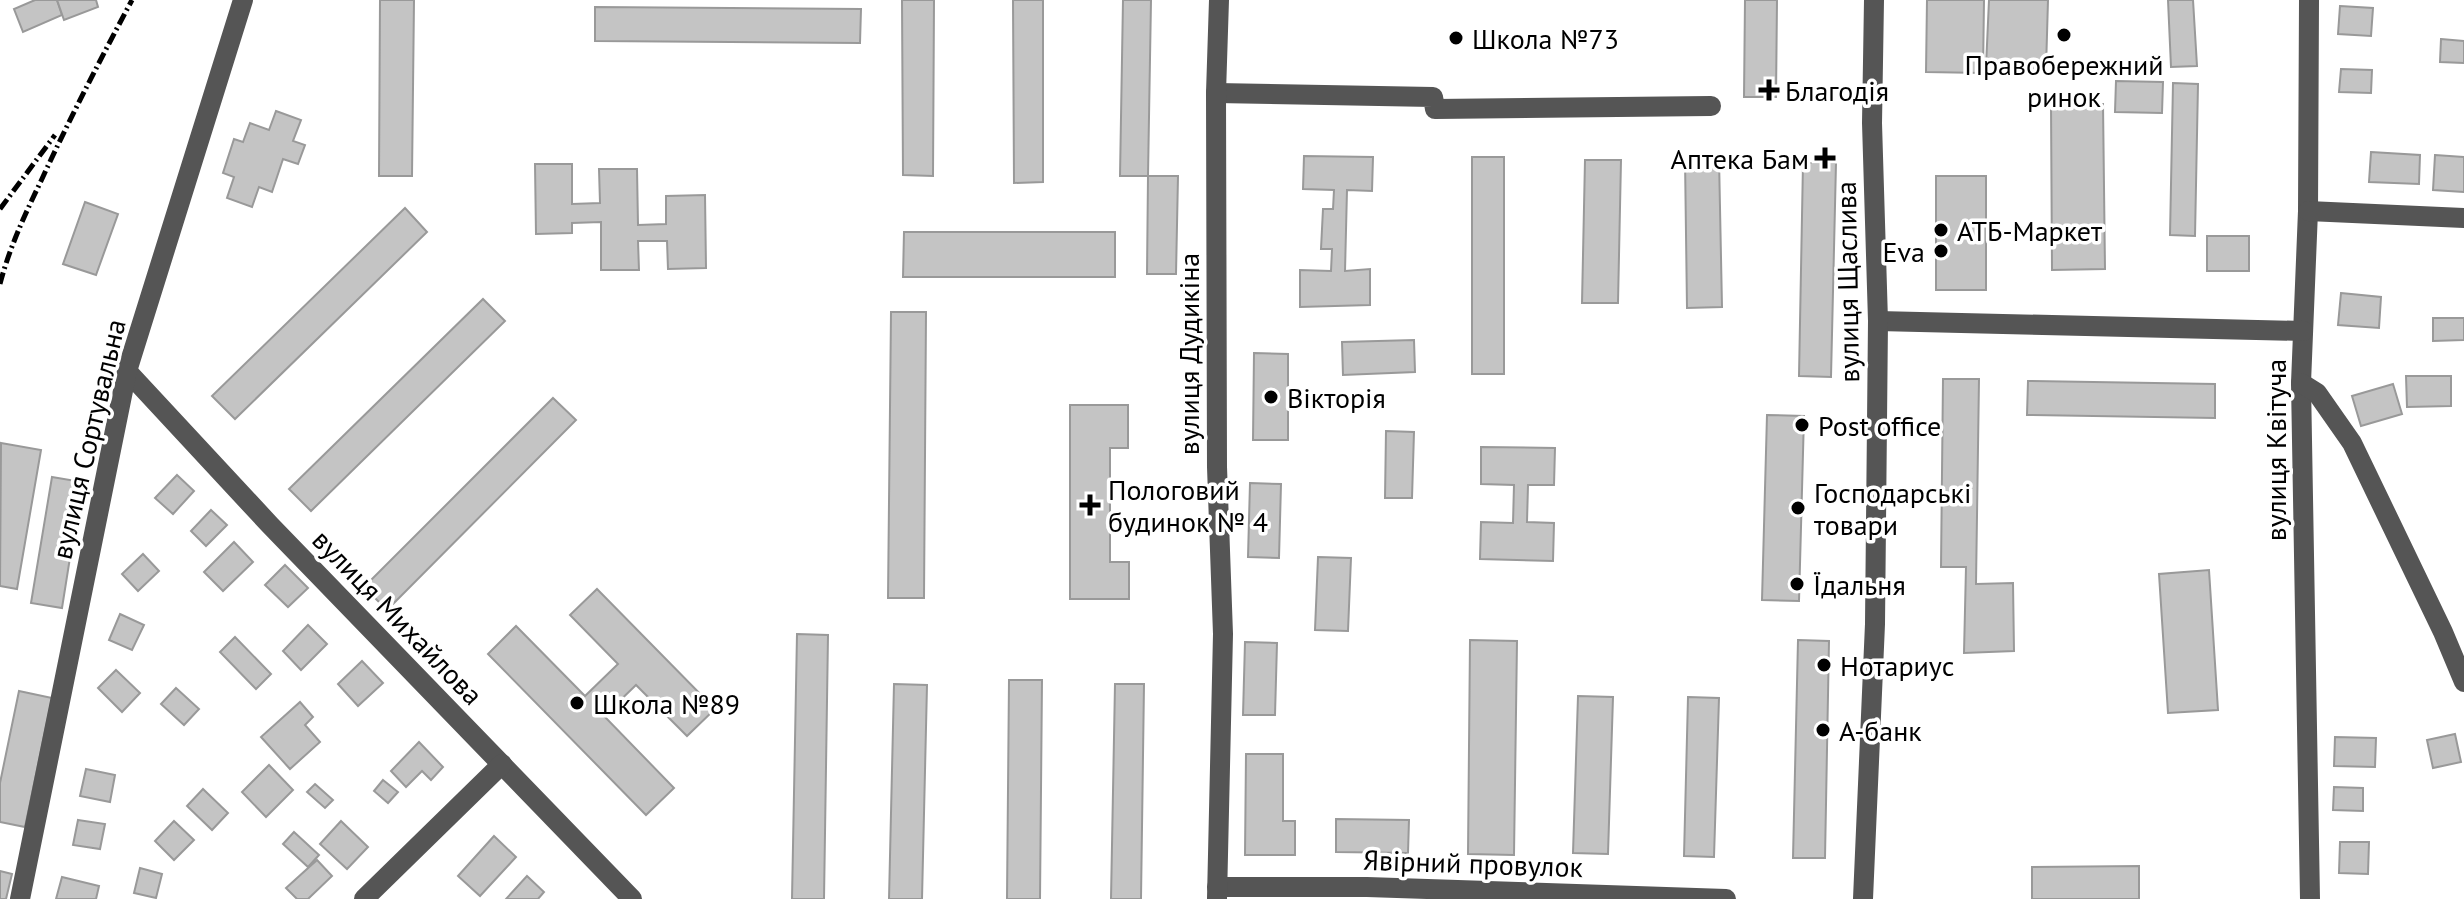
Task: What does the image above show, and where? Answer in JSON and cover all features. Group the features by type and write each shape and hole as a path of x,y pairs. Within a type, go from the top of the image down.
{"street":[{"name":"вулиця Сортувальна","path":"20,899 127,371 243,0"},
{"name":"вулиця Дудикіна","path":"1217,893 1223,634 1217,467 1216,93 1219,0"},
{"name":"вулиця Щаслива","path":"1863,899 1875,624 1878,321 1872,123 1874,0"},
{"name":"вулиця Квітуча","path":"2309,0 2308,211 2301,383 2310,899"},
{"path":"1216,93 1433,97 1435,109 1711,106"},
{"path":"2308,211 2464,218"},
{"path":"1878,321 2303,331"},
{"name":"вулиця Михайлова","path":"127,371 270,525 632,899"},
{"path":"2301,383 2317,393 2352,443 2464,682"},
{"path":"364,899 502,764"},
{"name":"Явірний провулок","path":"1217,893 1367,887 1726,899"}],"building":[{"path":"35,0 57,0 62,15 23,32 14,9"},
{"path":"57,0 96,0 98,7 64,20"},
{"path":"380,0 414,0 412,176 379,176"},
{"path":"902,0 934,0 933,176 903,175"},
{"path":"1013,0 1043,0 1043,182 1014,183"},
{"path":"1123,0 1151,0 1148,176 1120,176"},
{"path":"1745,0 1777,0 1776,97 1744,97"},
{"path":"1927,0 1984,0 1983,73 1926,72"},
{"path":"1989,0 2048,0 2046,69 1986,67"},
{"path":"2168,0 2193,0 2197,66 2171,67"},
{"path":"2340,6 2373,8 2371,36 2338,34"},
{"path":"595,7 861,9 860,43 595,41"},
{"path":"2441,39 2464,41 2464,63 2440,62"},
{"path":"2341,69 2372,70 2371,93 2339,92"},
{"path":"2116,81 2163,82 2162,113 2115,112"},
{"path":"2173,83 2198,84 2195,236 2170,235"},
{"path":"2103,104 2105,269 2052,270 2051,105"},
{"path":"276,111 301,120 293,141 305,145 298,164 283,159 272,192 259,187 252,207 227,198 234,177 223,173 234,139 243,142 250,123 269,130"},
{"path":"2371,152 2420,155 2419,184 2369,182"},
{"path":"2435,155 2464,157 2464,192 2433,190"},
{"path":"1304,156 1373,157 1372,191 1347,190 1345,271 1370,269 1370,305 1300,307 1300,270 1331,271 1332,249 1321,249 1323,209 1333,209 1334,190 1303,189"},
{"path":"1472,157 1504,157 1504,374 1472,374"},
{"path":"1719,158 1722,307 1687,308 1685,159"},
{"path":"1585,160 1621,160 1618,303 1582,303"},
{"path":"1803,163 1836,163 1831,377 1799,376"},
{"path":"535,164 572,164 572,204 600,203 599,169 637,169 638,225 666,224 666,196 705,195 706,268 668,269 667,241 638,241 639,270 601,270 601,222 572,223 572,233 536,234"},
{"path":"1148,176 1178,176 1176,274 1147,274"},
{"path":"1936,176 1986,176 1986,290 1936,290"},
{"path":"85,202 118,214 96,275 63,264"},
{"path":"405,208 427,232 235,419 212,396"},
{"path":"904,232 1115,232 1115,277 903,277"},
{"path":"2207,236 2249,236 2249,271 2207,271"},
{"path":"2341,293 2381,297 2379,328 2338,325"},
{"path":"483,299 505,321 311,511 289,489"},
{"path":"891,312 926,312 924,598 888,598"},
{"path":"2433,318 2464,318 2464,340 2433,341"},
{"path":"1414,340 1415,372 1343,375 1342,342"},
{"name":"Вікторія","path":"1254,353 1288,354 1288,440 1253,440"},
{"path":"2406,376 2451,376 2451,406 2407,407"},
{"path":"1943,379 1979,379 1976,584 2013,583 2014,651 1964,653 1966,567 1941,567"},
{"path":"2028,381 2215,384 2215,418 2027,415"},
{"path":"2393,384 2402,414 2361,426 2352,396"},
{"path":"553,398 576,420 387,610 364,587"},
{"name":"Пологовий будинок № 4","path":"1070,405 1128,405 1128,448 1110,448 1110,562 1129,562 1129,599 1070,599"},
{"path":"1767,415 1804,416 1799,601 1762,600"},
{"path":"1386,431 1414,432 1412,498 1385,498"},
{"path":"1,443 41,450 17,589 0,586"},
{"path":"1481,447 1555,448 1554,485 1528,485 1527,522 1554,523 1553,561 1480,559 1481,522 1513,523 1514,485 1481,484"},
{"path":"177,475 194,491 173,514 155,498"},
{"path":"52,477 82,482 62,608 31,603"},
{"path":"1250,483 1281,484 1279,558 1248,557"},
{"path":"211,510 227,525 206,546 191,531"},
{"path":"234,542 253,562 223,591 204,572"},
{"path":"143,554 159,571 138,591 122,574"},
{"path":"1318,557 1351,558 1348,631 1315,630"},
{"path":"285,565 308,588 288,607 265,585"},
{"path":"2209,570 2218,710 2168,713 2159,574"},
{"name":"Школа №89","path":"597,589 715,709 687,736 636,685 604,716 674,788 646,815 488,654 516,626 585,696 618,664 570,615"},
{"path":"120,614 144,625 132,650 109,640"},
{"path":"308,625 327,644 301,670 283,651"},
{"path":"797,634 828,635 824,899 792,899"},
{"path":"235,637 271,674 256,689 220,652"},
{"path":"1470,640 1517,641 1514,855 1468,854"},
{"path":"1798,640 1829,641 1825,858 1793,858"},
{"path":"1245,642 1277,643 1275,715 1243,715"},
{"path":"362,661 383,683 358,706 338,684"},
{"path":"116,670 140,693 122,712 98,688"},
{"path":"1009,680 1042,680 1040,899 1007,899"},
{"path":"894,684 927,685 922,899 889,899"},
{"path":"1115,684 1144,684 1141,899 1111,899"},
{"path":"176,688 199,709 184,725 161,704"},
{"path":"19,691 52,698 25,827 0,822 0,783"},
{"path":"1578,696 1613,697 1608,854 1573,853"},
{"path":"1688,697 1719,698 1714,857 1684,856"},
{"path":"300,702 313,717 305,725 320,742 290,769 261,737"},
{"path":"2455,734 2461,762 2433,768 2427,740"},
{"path":"2335,737 2376,738 2375,767 2334,766"},
{"path":"419,742 443,767 431,780 422,771 406,787 391,771"},
{"path":"1246,754 1283,754 1283,821 1295,821 1295,855 1245,855"},
{"path":"269,765 293,790 266,817 242,792"},
{"path":"86,769 115,775 110,802 80,796"},
{"path":"383,780 398,792 388,803 374,791"},
{"path":"315,784 333,800 325,808 307,792"},
{"path":"2334,787 2363,788 2363,811 2333,810"},
{"path":"203,789 228,813 212,830 187,806"},
{"path":"1336,819 1409,820 1408,853 1336,852"},
{"path":"78,820 105,824 100,849 73,845"},
{"path":"174,821 194,840 174,860 155,841"},
{"path":"341,821 368,847 347,869 320,844"},
{"path":"294,832 319,855 308,867 283,844"},
{"path":"494,836 516,857 480,896 458,876"},
{"path":"2340,842 2369,842 2368,874 2339,873"},
{"path":"317,860 332,876 308,899 297,899 286,888"},
{"path":"2139,866 2139,899 2032,899 2032,867"},
{"path":"140,868 162,874 156,898 134,893"},
{"path":"0,871 12,874 6,899 0,899"},
{"path":"527,876 544,892 538,899 506,899"},
{"path":"62,877 99,886 96,899 56,899"}],"railway":[{"path":"0,284 29,206 132,0"},
{"path":"0,209 55,135"}],"place":[{"name":"Правобережний ринок","path":"2064,35"},
{"name":"Школа №73","path":"1456,38"},
{"name":"Благодія","path":"1769,90"},
{"name":"Аптека Бам","path":"1825,158"},
{"name":"АТБ-Маркет","path":"1941,230"},
{"name":"Eva","path":"1941,251"},
{"name":"Вікторія","path":"1271,397"},
{"name":"Post office","path":"1802,425"},
{"name":"Пологовий будинок № 4","path":"1090,505"},
{"name":"Господарські товари","path":"1798,508"},
{"name":"Їдальня","path":"1797,584"},
{"name":"Нотариус","path":"1824,665"},
{"name":"Школа №89","path":"577,703"},
{"name":"А-банк","path":"1823,730"}]}
